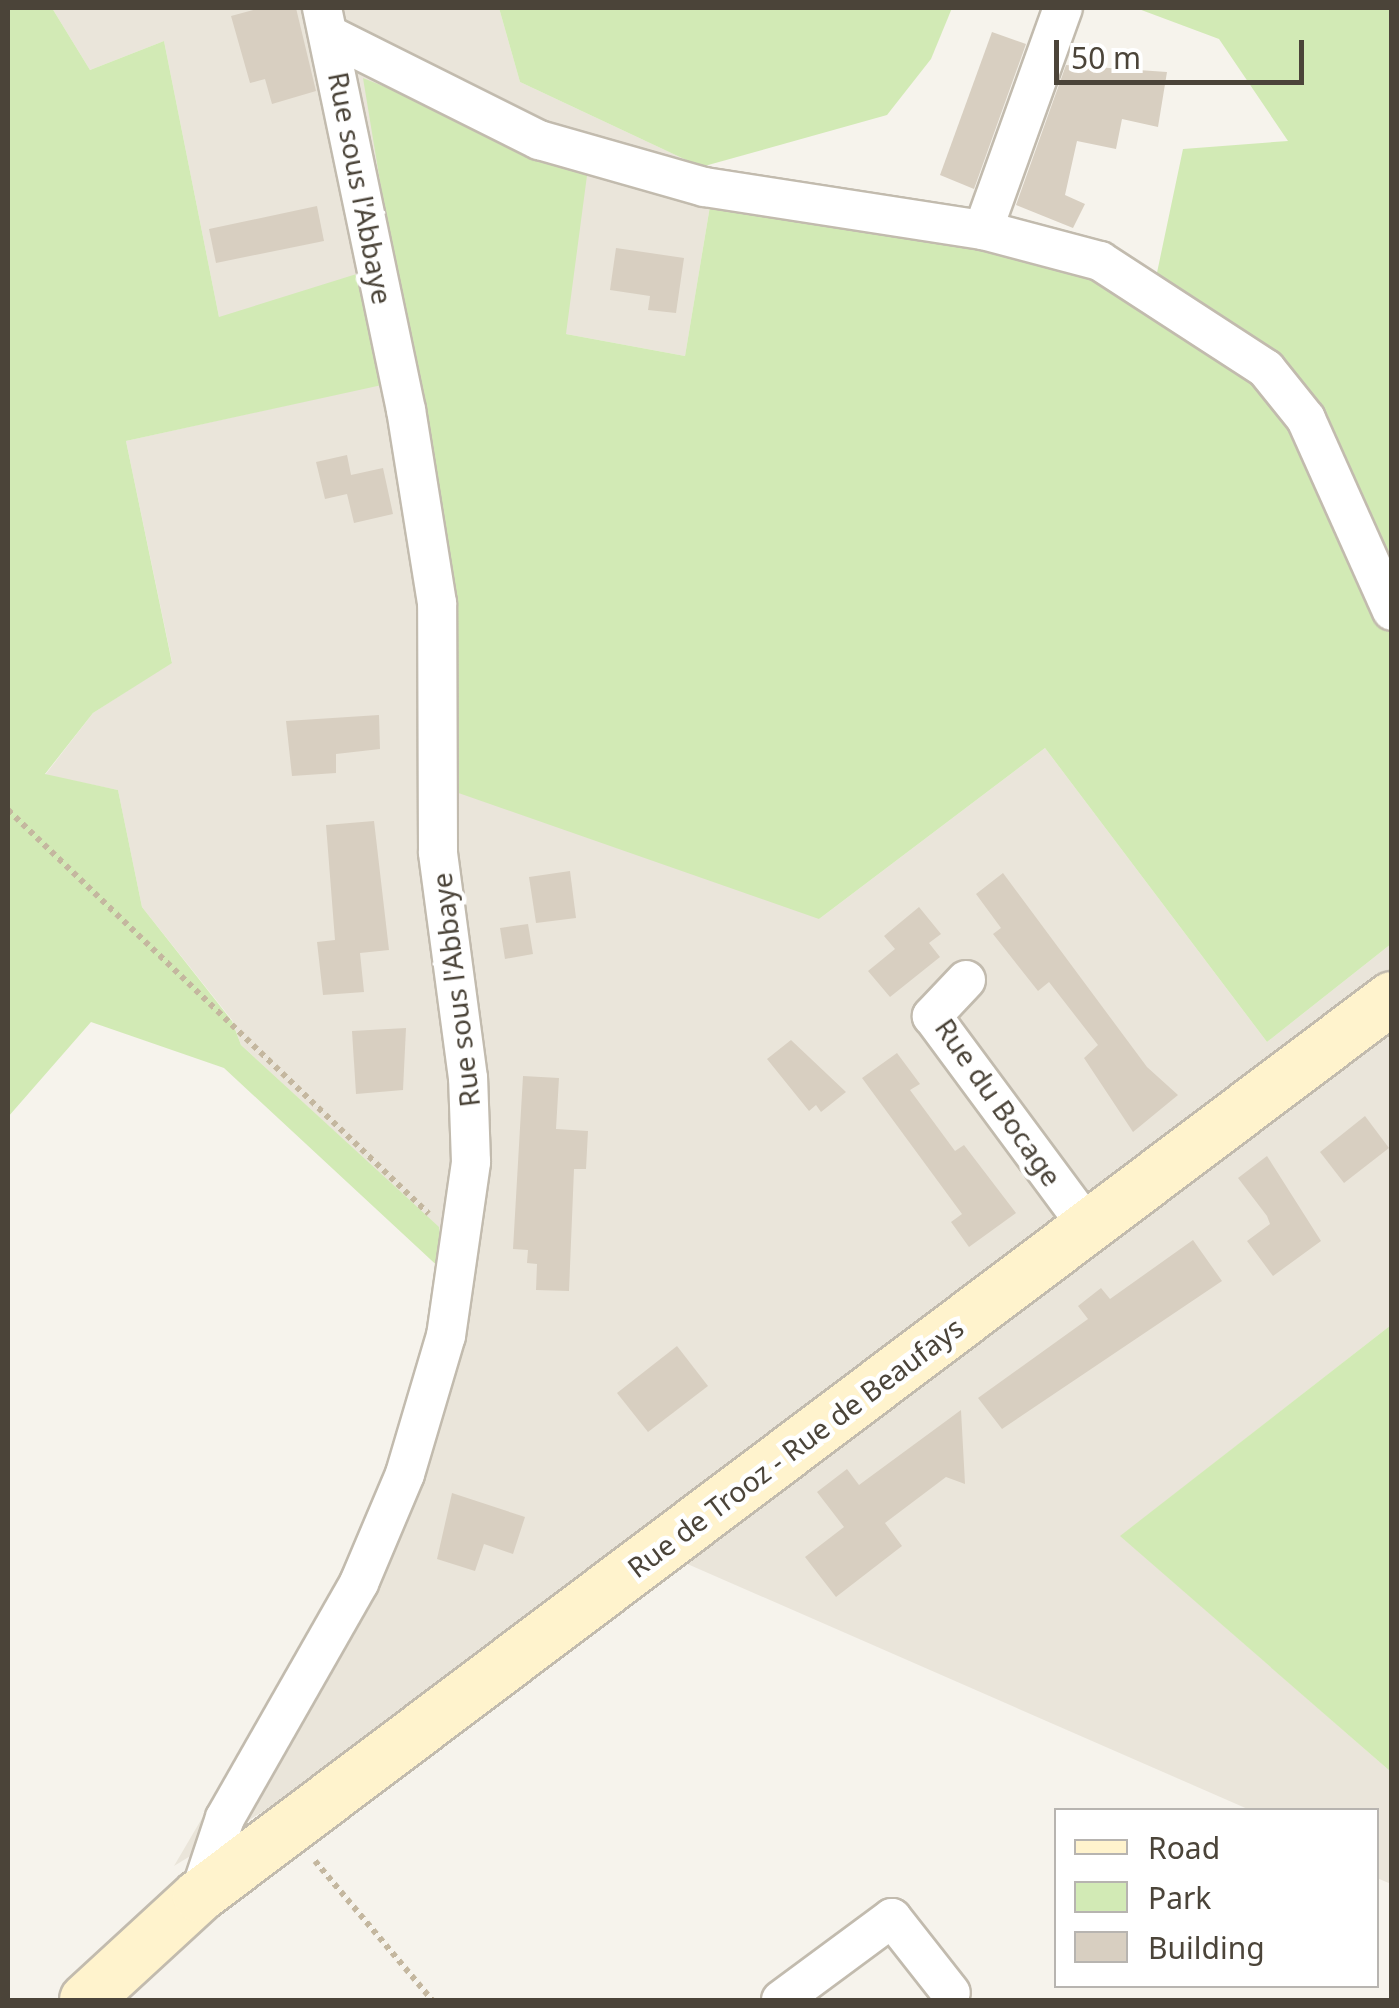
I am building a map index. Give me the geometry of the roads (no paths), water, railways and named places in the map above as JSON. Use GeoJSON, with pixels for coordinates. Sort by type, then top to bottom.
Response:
{"type":"FeatureCollection","features":[{"type":"Feature","properties":{"kind":"street"},"geometry":{"type":"LineString","coordinates":[[983,230],[1063,8]]}},
{"type":"Feature","properties":{"kind":"street","name":"Rue sous l'Abbaye"},"geometry":{"type":"LineString","coordinates":[[326,22],[539,140],[704,187],[983,230],[1100,262],[1266,369],[1306,420],[1392,611]]}},
{"type":"Feature","properties":{"kind":"street","name":"Rue sous l'Abbaye"},"geometry":{"type":"LineString","coordinates":[[199,1896],[225,1818],[359,1583],[405,1474],[464,1248],[468,1078],[438,852],[437,603],[326,22]]}},
{"type":"Feature","properties":{"kind":"street","name":"Rue du Bocage"},"geometry":{"type":"LineString","coordinates":[[966,980],[932,1016],[1088,1227]]}},
{"type":"Feature","properties":{"kind":"street","name":"Rue de Trooz - Rue de Beaufays"},"geometry":{"type":"LineString","coordinates":[[86,2000],[199,1896],[1392,998]]}},
{"type":"Feature","properties":{"kind":"street"},"geometry":{"type":"LineString","coordinates":[[781,2000],[892,1918],[951,1993]]}}]}
